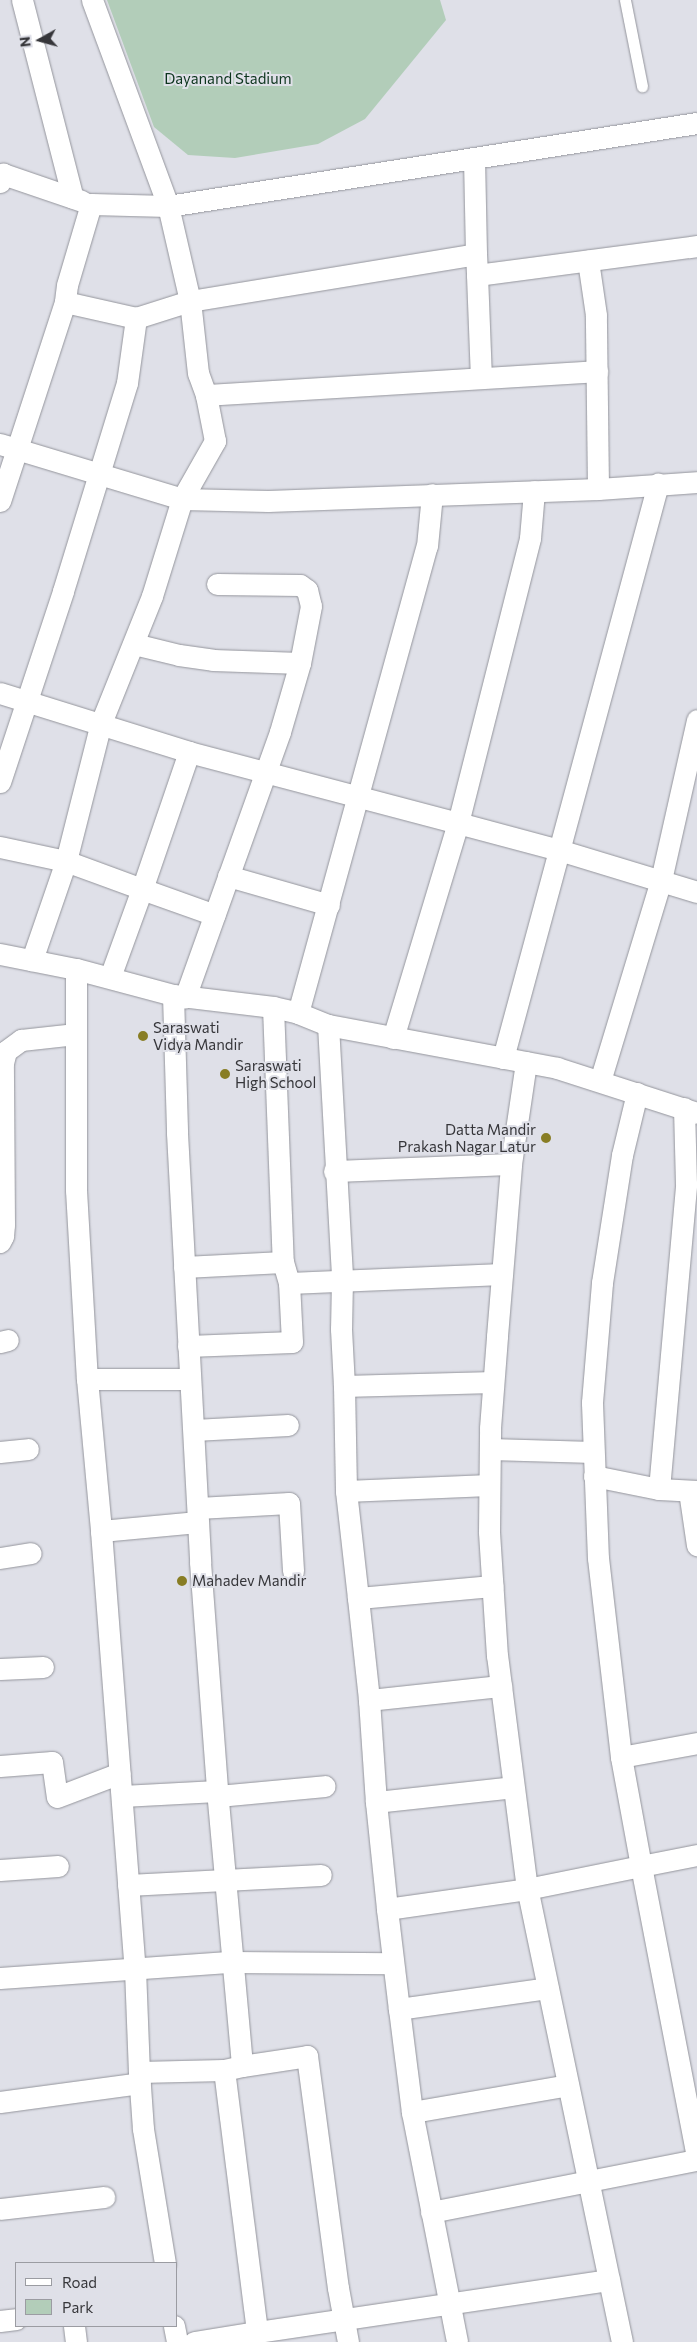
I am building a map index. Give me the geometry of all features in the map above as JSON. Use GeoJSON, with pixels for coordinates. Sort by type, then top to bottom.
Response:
{"type":"FeatureCollection","features":[{"type":"Feature","properties":{"kind":"street"},"geometry":{"type":"LineString","coordinates":[[0,501],[8,447],[65,302],[82,201],[22,0]]}},
{"type":"Feature","properties":{"kind":"street"},"geometry":{"type":"LineString","coordinates":[[32,960],[66,861],[100,723],[134,644],[152,596],[182,499],[215,442],[206,395],[198,373],[190,301],[168,206],[92,0]]}},
{"type":"Feature","properties":{"kind":"street"},"geometry":{"type":"LineString","coordinates":[[1,177],[82,201],[168,206],[697,123]]}},
{"type":"Feature","properties":{"kind":"street"},"geometry":{"type":"LineString","coordinates":[[474,158],[481,378]]}},
{"type":"Feature","properties":{"kind":"street"},"geometry":{"type":"LineString","coordinates":[[65,302],[136,318],[190,301],[476,264],[588,261],[697,246]]}},
{"type":"Feature","properties":{"kind":"street"},"geometry":{"type":"LineString","coordinates":[[588,261],[596,315],[598,489]]}},
{"type":"Feature","properties":{"kind":"street"},"geometry":{"type":"LineString","coordinates":[[0,782],[127,383],[136,318]]}},
{"type":"Feature","properties":{"kind":"street"},"geometry":{"type":"LineString","coordinates":[[206,395],[597,371]]}},
{"type":"Feature","properties":{"kind":"street"},"geometry":{"type":"LineString","coordinates":[[8,447],[182,499],[268,501],[598,489],[697,482]]}},
{"type":"Feature","properties":{"kind":"street"},"geometry":{"type":"LineString","coordinates":[[503,1058],[658,484]]}},
{"type":"Feature","properties":{"kind":"street"},"geometry":{"type":"LineString","coordinates":[[393,1038],[458,823],[526,555],[534,491]]}},
{"type":"Feature","properties":{"kind":"street"},"geometry":{"type":"LineString","coordinates":[[298,1013],[427,546],[432,494]]}},
{"type":"Feature","properties":{"kind":"street"},"geometry":{"type":"LineString","coordinates":[[217,584],[300,585],[307,590],[310,606],[300,663],[265,772],[215,915],[179,996],[177,1133],[188,1346],[198,1515],[231,1962],[233,2068],[257,2332]]}},
{"type":"Feature","properties":{"kind":"street"},"geometry":{"type":"LineString","coordinates":[[134,644],[179,655],[213,660],[300,663]]}},
{"type":"Feature","properties":{"kind":"street"},"geometry":{"type":"LineString","coordinates":[[0,693],[189,752],[559,850],[697,892]]}},
{"type":"Feature","properties":{"kind":"street"},"geometry":{"type":"LineString","coordinates":[[600,1081],[661,880],[697,720]]}},
{"type":"Feature","properties":{"kind":"street"},"geometry":{"type":"LineString","coordinates":[[110,977],[189,752]]}},
{"type":"Feature","properties":{"kind":"street"},"geometry":{"type":"LineString","coordinates":[[0,847],[66,861],[215,915]]}},
{"type":"Feature","properties":{"kind":"street"},"geometry":{"type":"LineString","coordinates":[[228,876],[329,905]]}},
{"type":"Feature","properties":{"kind":"street"},"geometry":{"type":"LineString","coordinates":[[0,954],[76,969],[179,996],[272,1007],[298,1013],[328,1025],[557,1068],[690,1110],[686,1184],[659,1489]]}},
{"type":"Feature","properties":{"kind":"street"},"geometry":{"type":"LineString","coordinates":[[76,969],[76,1190],[87,1379],[101,1531],[135,1969],[143,2129],[165,2262]]}},
{"type":"Feature","properties":{"kind":"street"},"geometry":{"type":"LineString","coordinates":[[188,1346],[292,1342],[288,1283],[283,1262],[272,1007]]}},
{"type":"Feature","properties":{"kind":"street"},"geometry":{"type":"LineString","coordinates":[[328,1025],[334,1171],[342,1280],[341,1329],[346,1491],[369,1700],[376,1802],[393,1963],[412,2112],[457,2342]]}},
{"type":"Feature","properties":{"kind":"street"},"geometry":{"type":"LineString","coordinates":[[0,1242],[4,1236],[3,1063],[6,1051],[21,1040],[76,1034]]}},
{"type":"Feature","properties":{"kind":"street"},"geometry":{"type":"LineString","coordinates":[[526,1062],[512,1164],[494,1382],[490,1448],[489,1531],[492,1586],[501,1686],[527,1889],[621,2342]]}},
{"type":"Feature","properties":{"kind":"street"},"geometry":{"type":"LineString","coordinates":[[431,2212],[697,2158],[621,1757],[598,1558],[592,1403],[602,1283],[622,1155],[637,1093]]}},
{"type":"Feature","properties":{"kind":"street"},"geometry":{"type":"LineString","coordinates":[[334,1171],[512,1164]]}},
{"type":"Feature","properties":{"kind":"street"},"geometry":{"type":"LineString","coordinates":[[184,1267],[283,1262]]}},
{"type":"Feature","properties":{"kind":"street"},"geometry":{"type":"LineString","coordinates":[[288,1283],[502,1274]]}},
{"type":"Feature","properties":{"kind":"street"},"geometry":{"type":"LineString","coordinates":[[87,1379],[190,1379]]}},
{"type":"Feature","properties":{"kind":"street"},"geometry":{"type":"LineString","coordinates":[[344,1386],[494,1382]]}},
{"type":"Feature","properties":{"kind":"street"},"geometry":{"type":"LineString","coordinates":[[194,1430],[288,1425]]}},
{"type":"Feature","properties":{"kind":"street"},"geometry":{"type":"LineString","coordinates":[[490,1448],[593,1452]]}},
{"type":"Feature","properties":{"kind":"street"},"geometry":{"type":"LineString","coordinates":[[0,1452],[28,1449]]}},
{"type":"Feature","properties":{"kind":"street"},"geometry":{"type":"LineString","coordinates":[[594,1476],[659,1489],[693,1491],[697,1545]]}},
{"type":"Feature","properties":{"kind":"street"},"geometry":{"type":"LineString","coordinates":[[346,1491],[490,1485]]}},
{"type":"Feature","properties":{"kind":"street"},"geometry":{"type":"LineString","coordinates":[[101,1531],[198,1515],[289,1503],[294,1571]]}},
{"type":"Feature","properties":{"kind":"street"},"geometry":{"type":"LineString","coordinates":[[0,1558],[31,1553]]}},
{"type":"Feature","properties":{"kind":"street"},"geometry":{"type":"LineString","coordinates":[[358,1598],[492,1586]]}},
{"type":"Feature","properties":{"kind":"street"},"geometry":{"type":"LineString","coordinates":[[0,1669],[43,1667]]}},
{"type":"Feature","properties":{"kind":"street"},"geometry":{"type":"LineString","coordinates":[[369,1700],[501,1686]]}},
{"type":"Feature","properties":{"kind":"street"},"geometry":{"type":"LineString","coordinates":[[621,1757],[697,1742]]}},
{"type":"Feature","properties":{"kind":"street"},"geometry":{"type":"LineString","coordinates":[[0,1766],[52,1762],[57,1797],[120,1772]]}},
{"type":"Feature","properties":{"kind":"street"},"geometry":{"type":"LineString","coordinates":[[122,1796],[218,1794],[324,1786]]}},
{"type":"Feature","properties":{"kind":"street"},"geometry":{"type":"LineString","coordinates":[[376,1802],[513,1787]]}},
{"type":"Feature","properties":{"kind":"street"},"geometry":{"type":"LineString","coordinates":[[387,1909],[527,1889],[697,1855]]}},
{"type":"Feature","properties":{"kind":"street"},"geometry":{"type":"LineString","coordinates":[[0,1870],[58,1866]]}},
{"type":"Feature","properties":{"kind":"street"},"geometry":{"type":"LineString","coordinates":[[128,1885],[321,1875]]}},
{"type":"Feature","properties":{"kind":"street"},"geometry":{"type":"LineString","coordinates":[[0,1978],[231,1962],[393,1963]]}},
{"type":"Feature","properties":{"kind":"street"},"geometry":{"type":"LineString","coordinates":[[399,2009],[548,1988]]}},
{"type":"Feature","properties":{"kind":"street"},"geometry":{"type":"LineString","coordinates":[[0,2102],[140,2078],[233,2068],[307,2056],[348,2342]]}},
{"type":"Feature","properties":{"kind":"street"},"geometry":{"type":"LineString","coordinates":[[412,2112],[568,2085]]}},
{"type":"Feature","properties":{"kind":"street"},"geometry":{"type":"LineString","coordinates":[[0,2209],[104,2197]]}},
{"type":"Feature","properties":{"kind":"street"},"geometry":{"type":"LineString","coordinates":[[194,2342],[609,2280]]}},
{"type":"Feature","properties":{"kind":"street"},"geometry":{"type":"LineString","coordinates":[[0,2321],[15,2319]]}},
{"type":"Feature","properties":{"kind":"street"},"geometry":{"type":"LineString","coordinates":[[74,2327],[76,2342]]}},
{"type":"Feature","properties":{"kind":"street"},"geometry":{"type":"LineString","coordinates":[[174,2327],[177,2342]]}},
{"type":"Feature","properties":{"kind":"lane"},"geometry":{"type":"LineString","coordinates":[[625,0],[642,86]]}},
{"type":"Feature","properties":{"kind":"green space","name":"Dayanand Stadium"},"geometry":{"type":"Polygon","coordinates":[[[107,0],[440,0],[446,20],[365,119],[318,144],[235,158],[188,155],[154,127],[107,0]]]}},
{"type":"Feature","properties":{"kind":"place","name":"Saraswati Vidya Mandir"},"geometry":{"type":"Point","coordinates":[143,1036]}},
{"type":"Feature","properties":{"kind":"place","name":"Saraswati High School"},"geometry":{"type":"Point","coordinates":[225,1074]}},
{"type":"Feature","properties":{"kind":"place","name":"Datta Mandir Prakash Nagar Latur"},"geometry":{"type":"Point","coordinates":[546,1138]}},
{"type":"Feature","properties":{"kind":"place","name":"Mahadev Mandir"},"geometry":{"type":"Point","coordinates":[182,1581]}}]}
